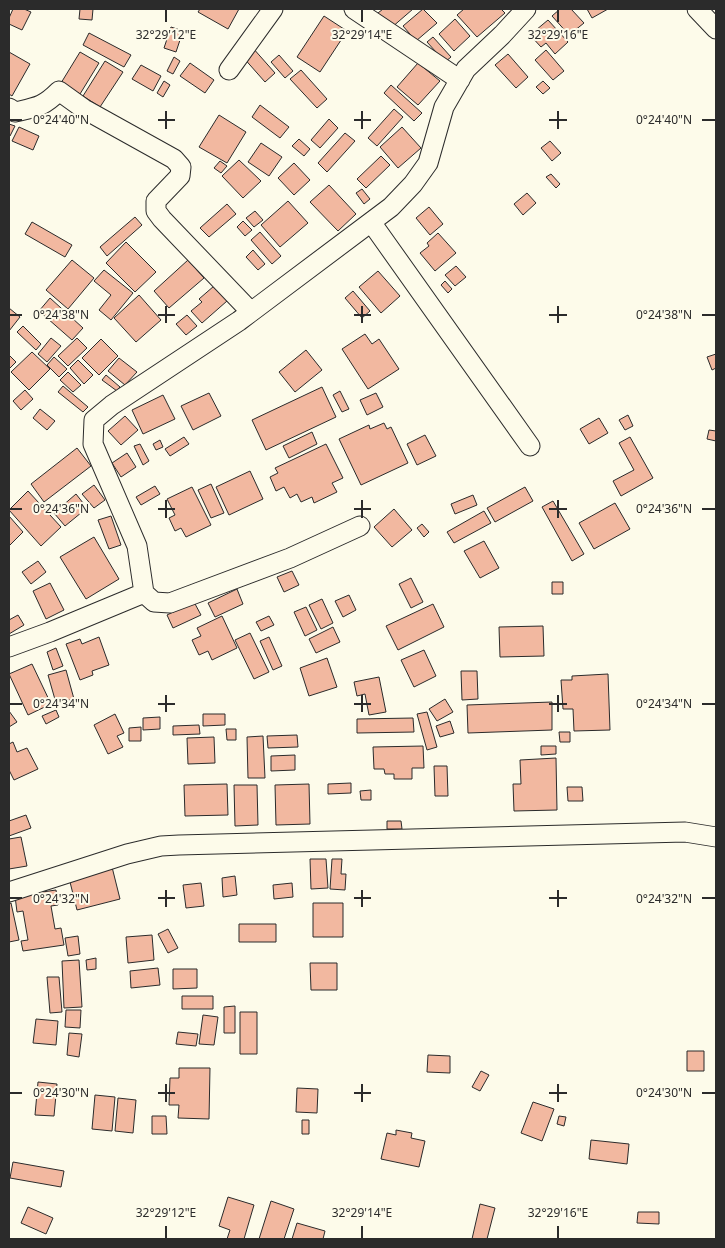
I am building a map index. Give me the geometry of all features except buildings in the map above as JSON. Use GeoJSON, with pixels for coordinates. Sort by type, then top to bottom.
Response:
{"type":"FeatureCollection","features":[{"type":"Feature","properties":{"kind":"street"},"geometry":{"type":"LineString","coordinates":[[229,70],[273,9]]}},
{"type":"Feature","properties":{"kind":"street"},"geometry":{"type":"LineString","coordinates":[[354,9],[460,80]]}},
{"type":"Feature","properties":{"kind":"street"},"geometry":{"type":"LineString","coordinates":[[360,526],[290,558],[170,603],[154,602],[144,593],[137,546],[93,444],[94,420],[112,405],[251,312],[391,207],[413,184],[428,163],[444,107],[466,68],[502,35],[526,9]]}},
{"type":"Feature","properties":{"kind":"street"},"geometry":{"type":"LineString","coordinates":[[698,9],[716,29]]}},
{"type":"Feature","properties":{"kind":"street"},"geometry":{"type":"LineString","coordinates":[[9,108],[15,112],[40,106],[49,101],[59,91],[84,109],[174,159],[181,167],[180,176],[156,201],[156,211],[251,312]]}},
{"type":"Feature","properties":{"kind":"street"},"geometry":{"type":"LineString","coordinates":[[371,222],[530,446]]}},
{"type":"Feature","properties":{"kind":"street"},"geometry":{"type":"LineString","coordinates":[[9,646],[50,632],[144,593]]}},
{"type":"Feature","properties":{"kind":"street"},"geometry":{"type":"LineString","coordinates":[[9,892],[127,854],[170,846],[685,832],[716,837]]}}]}
